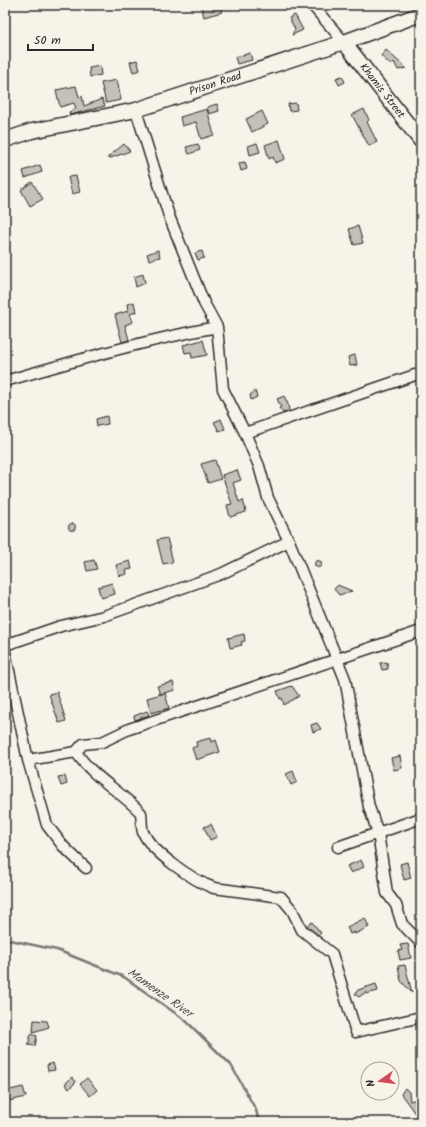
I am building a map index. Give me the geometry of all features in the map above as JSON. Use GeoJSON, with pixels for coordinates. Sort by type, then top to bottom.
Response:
{"type":"FeatureCollection","features":[{"type":"Feature","properties":{"kind":"street"},"geometry":{"type":"LineString","coordinates":[[312,5],[344,42]]}},
{"type":"Feature","properties":{"kind":"street","name":"Prison Road"},"geometry":{"type":"LineString","coordinates":[[5,140],[32,131],[136,110],[344,42],[421,14]]}},
{"type":"Feature","properties":{"kind":"street","name":"Khamis Street"},"geometry":{"type":"LineString","coordinates":[[344,42],[421,141]]}},
{"type":"Feature","properties":{"kind":"street"},"geometry":{"type":"LineString","coordinates":[[136,110],[169,216],[204,303],[217,327],[223,390],[245,433],[259,466],[268,498],[289,541],[345,679],[369,807],[378,833],[387,892],[396,906],[402,924],[421,944]]}},
{"type":"Feature","properties":{"kind":"street"},"geometry":{"type":"LineString","coordinates":[[5,381],[116,349],[176,334],[217,327]]}},
{"type":"Feature","properties":{"kind":"street"},"geometry":{"type":"LineString","coordinates":[[245,433],[421,373]]}},
{"type":"Feature","properties":{"kind":"street"},"geometry":{"type":"LineString","coordinates":[[5,644],[61,626],[104,616],[222,574],[289,541]]}},
{"type":"Feature","properties":{"kind":"street"},"geometry":{"type":"LineString","coordinates":[[76,752],[83,744],[102,742],[129,729],[421,631]]}},
{"type":"Feature","properties":{"kind":"street"},"geometry":{"type":"LineString","coordinates":[[5,652],[28,760],[47,825],[62,846],[86,868]]}},
{"type":"Feature","properties":{"kind":"street"},"geometry":{"type":"LineString","coordinates":[[28,760],[72,751],[76,752]]}},
{"type":"Feature","properties":{"kind":"street"},"geometry":{"type":"LineString","coordinates":[[76,752],[82,763],[141,813],[143,831],[163,857],[203,884],[214,888],[281,897],[292,910],[302,930],[332,954],[356,1032],[421,1017]]}},
{"type":"Feature","properties":{"kind":"street"},"geometry":{"type":"LineString","coordinates":[[338,847],[421,818]]}},
{"type":"Feature","properties":{"kind":"building"},"geometry":{"type":"Polygon","coordinates":[[[201,5],[220,5],[222,12],[204,17],[201,5]]]}},
{"type":"Feature","properties":{"kind":"building"},"geometry":{"type":"Polygon","coordinates":[[[295,15],[303,30],[292,35],[295,29],[289,18],[295,15]]]}},
{"type":"Feature","properties":{"kind":"building"},"geometry":{"type":"Polygon","coordinates":[[[386,50],[406,68],[398,70],[394,62],[391,65],[381,56],[386,50]]]}},
{"type":"Feature","properties":{"kind":"building"},"geometry":{"type":"Polygon","coordinates":[[[250,53],[252,60],[237,64],[235,57],[250,53]]]}},
{"type":"Feature","properties":{"kind":"building"},"geometry":{"type":"Polygon","coordinates":[[[137,60],[140,70],[133,72],[130,62],[137,60]]]}},
{"type":"Feature","properties":{"kind":"building"},"geometry":{"type":"Polygon","coordinates":[[[100,66],[101,75],[90,77],[89,68],[100,66]]]}},
{"type":"Feature","properties":{"kind":"building"},"geometry":{"type":"Polygon","coordinates":[[[342,76],[345,82],[339,85],[336,78],[342,76]]]}},
{"type":"Feature","properties":{"kind":"building"},"geometry":{"type":"Polygon","coordinates":[[[117,80],[121,100],[106,103],[101,83],[117,80]]]}},
{"type":"Feature","properties":{"kind":"building"},"geometry":{"type":"Polygon","coordinates":[[[76,86],[79,97],[82,96],[84,106],[102,99],[105,106],[70,115],[69,112],[76,109],[74,103],[60,107],[56,90],[76,86]]]}},
{"type":"Feature","properties":{"kind":"building"},"geometry":{"type":"Polygon","coordinates":[[[296,103],[297,110],[289,111],[288,104],[296,103]]]}},
{"type":"Feature","properties":{"kind":"building"},"geometry":{"type":"Polygon","coordinates":[[[217,104],[219,111],[209,114],[207,107],[217,104]]]}},
{"type":"Feature","properties":{"kind":"building"},"geometry":{"type":"Polygon","coordinates":[[[207,109],[214,135],[201,139],[196,122],[182,126],[180,117],[207,109]]]}},
{"type":"Feature","properties":{"kind":"building"},"geometry":{"type":"Polygon","coordinates":[[[364,109],[369,120],[367,122],[377,142],[369,146],[352,115],[364,109]]]}},
{"type":"Feature","properties":{"kind":"building"},"geometry":{"type":"Polygon","coordinates":[[[262,111],[268,124],[252,132],[246,119],[262,111]]]}},
{"type":"Feature","properties":{"kind":"building"},"geometry":{"type":"Polygon","coordinates":[[[279,140],[285,159],[275,163],[273,157],[269,159],[265,145],[279,140]]]}},
{"type":"Feature","properties":{"kind":"building"},"geometry":{"type":"Polygon","coordinates":[[[257,143],[260,152],[250,155],[248,146],[257,143]]]}},
{"type":"Feature","properties":{"kind":"building"},"geometry":{"type":"Polygon","coordinates":[[[124,144],[130,151],[108,159],[108,157],[124,144]]]}},
{"type":"Feature","properties":{"kind":"building"},"geometry":{"type":"Polygon","coordinates":[[[198,144],[200,150],[189,154],[186,147],[198,144]]]}},
{"type":"Feature","properties":{"kind":"building"},"geometry":{"type":"Polygon","coordinates":[[[245,162],[247,169],[241,171],[239,163],[245,162]]]}},
{"type":"Feature","properties":{"kind":"building"},"geometry":{"type":"Polygon","coordinates":[[[40,165],[42,172],[25,178],[23,171],[40,165]]]}},
{"type":"Feature","properties":{"kind":"building"},"geometry":{"type":"Polygon","coordinates":[[[76,176],[80,192],[72,194],[68,177],[76,176]]]}},
{"type":"Feature","properties":{"kind":"building"},"geometry":{"type":"Polygon","coordinates":[[[32,182],[43,199],[30,206],[21,190],[32,182]]]}},
{"type":"Feature","properties":{"kind":"building"},"geometry":{"type":"Polygon","coordinates":[[[358,226],[363,243],[354,245],[349,229],[358,226]]]}},
{"type":"Feature","properties":{"kind":"building"},"geometry":{"type":"Polygon","coordinates":[[[158,250],[160,257],[149,260],[147,254],[158,250]]]}},
{"type":"Feature","properties":{"kind":"building"},"geometry":{"type":"Polygon","coordinates":[[[202,251],[204,258],[198,260],[195,253],[202,251]]]}},
{"type":"Feature","properties":{"kind":"building"},"geometry":{"type":"Polygon","coordinates":[[[143,274],[145,283],[136,287],[134,277],[143,274]]]}},
{"type":"Feature","properties":{"kind":"building"},"geometry":{"type":"Polygon","coordinates":[[[134,302],[136,312],[130,314],[133,322],[125,325],[129,340],[122,342],[115,315],[128,311],[127,304],[134,302]]]}},
{"type":"Feature","properties":{"kind":"building"},"geometry":{"type":"Polygon","coordinates":[[[203,340],[207,355],[192,358],[191,352],[185,353],[183,345],[203,340]]]}},
{"type":"Feature","properties":{"kind":"building"},"geometry":{"type":"Polygon","coordinates":[[[355,355],[357,365],[350,366],[348,357],[355,355]]]}},
{"type":"Feature","properties":{"kind":"building"},"geometry":{"type":"Polygon","coordinates":[[[255,391],[257,397],[251,400],[250,395],[255,391]]]}},
{"type":"Feature","properties":{"kind":"building"},"geometry":{"type":"Polygon","coordinates":[[[284,396],[288,404],[289,411],[283,413],[279,408],[281,407],[277,399],[284,396]]]}},
{"type":"Feature","properties":{"kind":"building"},"geometry":{"type":"Polygon","coordinates":[[[107,416],[108,424],[97,426],[96,419],[107,416]]]}},
{"type":"Feature","properties":{"kind":"building"},"geometry":{"type":"Polygon","coordinates":[[[221,419],[225,429],[219,431],[214,422],[221,419]]]}},
{"type":"Feature","properties":{"kind":"building"},"geometry":{"type":"Polygon","coordinates":[[[215,460],[221,479],[208,483],[201,464],[215,460]]]}},
{"type":"Feature","properties":{"kind":"building"},"geometry":{"type":"Polygon","coordinates":[[[237,470],[241,480],[233,483],[239,502],[243,500],[246,512],[230,517],[227,505],[232,504],[222,475],[237,470]]]}},
{"type":"Feature","properties":{"kind":"building"},"geometry":{"type":"Polygon","coordinates":[[[72,523],[75,524],[75,530],[72,531],[69,530],[68,527],[69,524],[72,523]]]}},
{"type":"Feature","properties":{"kind":"building"},"geometry":{"type":"Polygon","coordinates":[[[167,538],[173,562],[163,564],[157,540],[167,538]]]}},
{"type":"Feature","properties":{"kind":"building"},"geometry":{"type":"Polygon","coordinates":[[[94,560],[97,569],[87,571],[85,562],[94,560]]]}},
{"type":"Feature","properties":{"kind":"building"},"geometry":{"type":"Polygon","coordinates":[[[318,560],[321,561],[321,567],[318,568],[315,567],[314,564],[315,561],[318,560]]]}},
{"type":"Feature","properties":{"kind":"building"},"geometry":{"type":"Polygon","coordinates":[[[130,561],[132,569],[126,570],[127,574],[119,576],[116,565],[130,561]]]}},
{"type":"Feature","properties":{"kind":"building"},"geometry":{"type":"Polygon","coordinates":[[[112,583],[115,594],[101,598],[98,587],[112,583]]]}},
{"type":"Feature","properties":{"kind":"building"},"geometry":{"type":"Polygon","coordinates":[[[338,585],[352,591],[339,595],[334,589],[338,585]]]}},
{"type":"Feature","properties":{"kind":"building"},"geometry":{"type":"Polygon","coordinates":[[[244,634],[245,641],[241,642],[242,645],[230,648],[228,638],[244,634]]]}},
{"type":"Feature","properties":{"kind":"building"},"geometry":{"type":"Polygon","coordinates":[[[387,662],[388,669],[382,670],[380,663],[387,662]]]}},
{"type":"Feature","properties":{"kind":"building"},"geometry":{"type":"Polygon","coordinates":[[[173,682],[175,690],[160,694],[157,686],[173,682]]]}},
{"type":"Feature","properties":{"kind":"building"},"geometry":{"type":"Polygon","coordinates":[[[292,686],[299,696],[284,705],[282,698],[280,699],[277,691],[292,686]]]}},
{"type":"Feature","properties":{"kind":"building"},"geometry":{"type":"Polygon","coordinates":[[[57,692],[66,721],[59,723],[49,694],[57,692]]]}},
{"type":"Feature","properties":{"kind":"building"},"geometry":{"type":"Polygon","coordinates":[[[165,693],[169,708],[151,713],[147,698],[165,693]]]}},
{"type":"Feature","properties":{"kind":"building"},"geometry":{"type":"Polygon","coordinates":[[[147,711],[149,715],[135,720],[134,716],[147,711]]]}},
{"type":"Feature","properties":{"kind":"building"},"geometry":{"type":"Polygon","coordinates":[[[317,723],[321,729],[313,732],[311,725],[317,723]]]}},
{"type":"Feature","properties":{"kind":"building"},"geometry":{"type":"Polygon","coordinates":[[[210,738],[211,742],[216,740],[220,752],[196,760],[192,748],[197,746],[196,742],[210,738]]]}},
{"type":"Feature","properties":{"kind":"building"},"geometry":{"type":"Polygon","coordinates":[[[400,756],[402,768],[394,770],[391,758],[400,756]]]}},
{"type":"Feature","properties":{"kind":"building"},"geometry":{"type":"Polygon","coordinates":[[[293,771],[297,782],[291,785],[286,774],[293,771]]]}},
{"type":"Feature","properties":{"kind":"building"},"geometry":{"type":"Polygon","coordinates":[[[65,776],[67,784],[61,786],[58,777],[65,776]]]}},
{"type":"Feature","properties":{"kind":"building"},"geometry":{"type":"Polygon","coordinates":[[[211,824],[217,837],[210,840],[204,827],[211,824]]]}},
{"type":"Feature","properties":{"kind":"building"},"geometry":{"type":"Polygon","coordinates":[[[361,860],[364,867],[351,873],[347,866],[361,860]]]}},
{"type":"Feature","properties":{"kind":"building"},"geometry":{"type":"Polygon","coordinates":[[[407,862],[411,878],[404,880],[400,864],[407,862]]]}},
{"type":"Feature","properties":{"kind":"building"},"geometry":{"type":"Polygon","coordinates":[[[365,918],[369,927],[355,934],[355,932],[350,934],[347,927],[365,918]]]}},
{"type":"Feature","properties":{"kind":"building"},"geometry":{"type":"Polygon","coordinates":[[[312,922],[321,933],[318,935],[307,926],[312,922]]]}},
{"type":"Feature","properties":{"kind":"building"},"geometry":{"type":"Polygon","coordinates":[[[408,944],[411,958],[400,960],[398,951],[402,950],[400,945],[408,944]]]}},
{"type":"Feature","properties":{"kind":"building"},"geometry":{"type":"Polygon","coordinates":[[[405,965],[412,993],[401,981],[398,966],[405,965]]]}},
{"type":"Feature","properties":{"kind":"building"},"geometry":{"type":"Polygon","coordinates":[[[376,984],[378,991],[366,994],[366,992],[359,997],[355,994],[358,990],[376,984]]]}},
{"type":"Feature","properties":{"kind":"building"},"geometry":{"type":"Polygon","coordinates":[[[34,1020],[47,1021],[49,1027],[33,1032],[34,1020]]]}},
{"type":"Feature","properties":{"kind":"building"},"geometry":{"type":"Polygon","coordinates":[[[31,1034],[37,1036],[35,1046],[28,1045],[31,1034]]]}},
{"type":"Feature","properties":{"kind":"building"},"geometry":{"type":"Polygon","coordinates":[[[53,1063],[55,1070],[48,1071],[47,1065],[53,1063]]]}},
{"type":"Feature","properties":{"kind":"building"},"geometry":{"type":"Polygon","coordinates":[[[72,1077],[76,1082],[69,1089],[65,1084],[72,1077]]]}},
{"type":"Feature","properties":{"kind":"building"},"geometry":{"type":"Polygon","coordinates":[[[87,1078],[97,1090],[90,1096],[80,1084],[87,1078]]]}},
{"type":"Feature","properties":{"kind":"building"},"geometry":{"type":"Polygon","coordinates":[[[23,1087],[26,1097],[9,1101],[6,1091],[23,1087]]]}},
{"type":"Feature","properties":{"kind":"building"},"geometry":{"type":"Polygon","coordinates":[[[405,1088],[409,1092],[410,1101],[421,1098],[421,1122],[401,1094],[405,1088]]]}},
{"type":"Feature","properties":{"kind":"waterway","name":"Mamenze River"},"geometry":{"type":"LineString","coordinates":[[5,939],[57,950],[124,977],[185,1020],[231,1065],[256,1110],[259,1122]]}}]}
